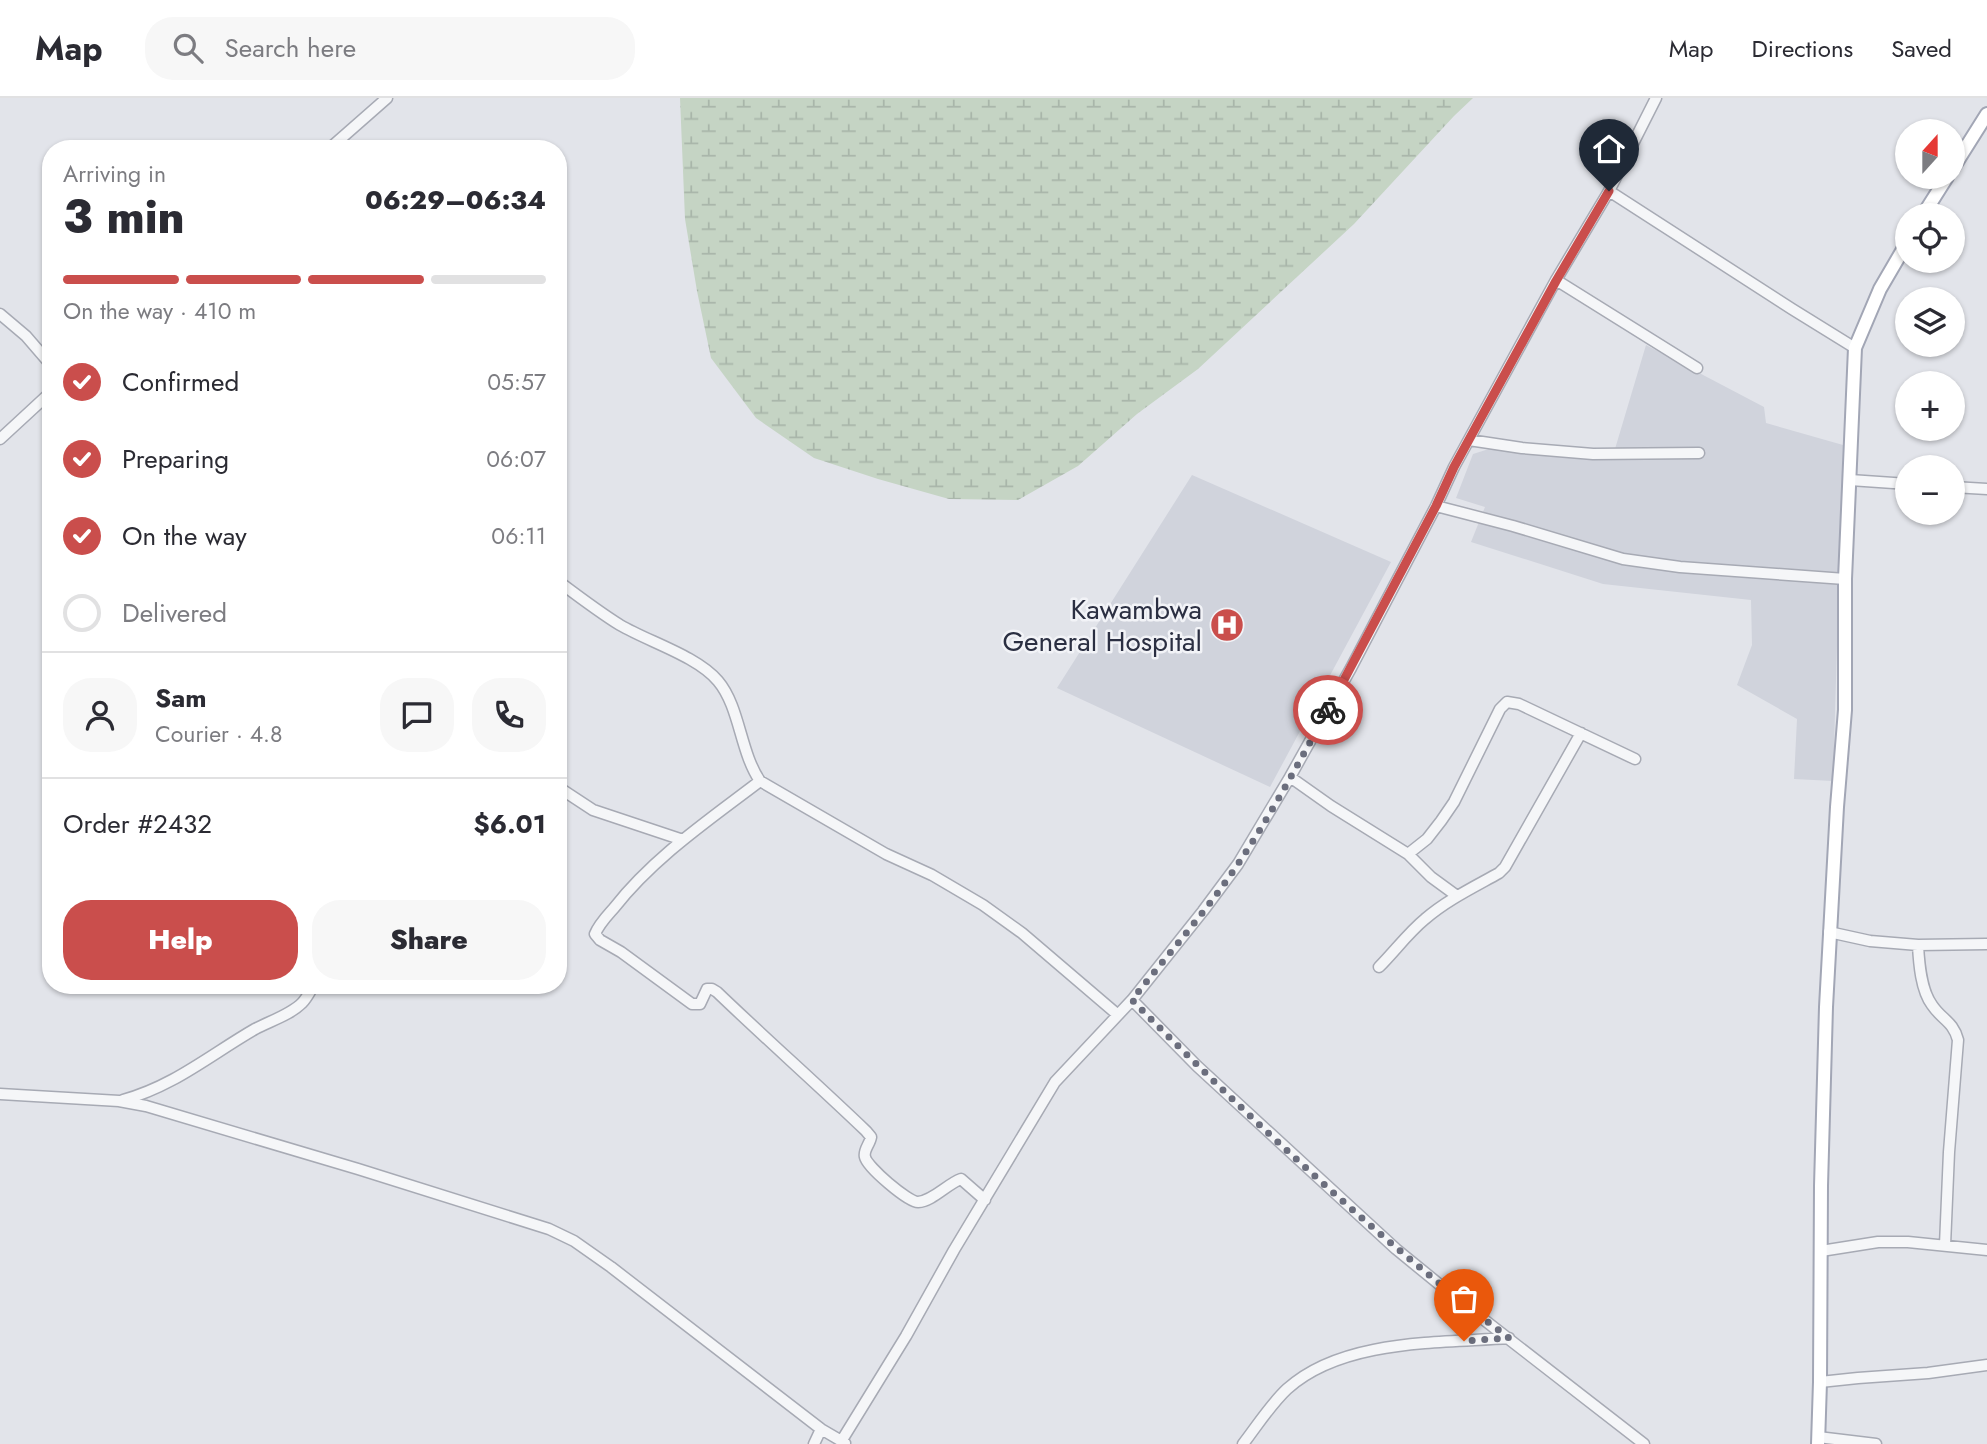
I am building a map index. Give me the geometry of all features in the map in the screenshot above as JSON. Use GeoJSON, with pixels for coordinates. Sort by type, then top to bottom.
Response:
{"type":"FeatureCollection","features":[{"type":"Feature","properties":{"kind":"main road"},"geometry":{"type":"LineString","coordinates":[[1965,149],[1987,114]]}},
{"type":"Feature","properties":{"kind":"main road"},"geometry":{"type":"LineString","coordinates":[[1818,1441],[1826,1007],[1845,710],[1845,579],[1855,348],[1880,289],[1895,263]]}},
{"type":"Feature","properties":{"kind":"street"},"geometry":{"type":"LineString","coordinates":[[338,140],[387,98]]}},
{"type":"Feature","properties":{"kind":"street"},"geometry":{"type":"LineString","coordinates":[[0,1094],[119,1101],[146,1106],[549,1229],[574,1241],[603,1261],[821,1429],[844,1442],[954,1250],[1055,1082],[1132,1000],[1203,911],[1238,864],[1290,778],[1351,668],[1454,467],[1556,281],[1609,191],[1656,98]]}},
{"type":"Feature","properties":{"kind":"street"},"geometry":{"type":"LineString","coordinates":[[1609,191],[1855,348]]}},
{"type":"Feature","properties":{"kind":"street"},"geometry":{"type":"LineString","coordinates":[[1556,281],[1697,368]]}},
{"type":"Feature","properties":{"kind":"street"},"geometry":{"type":"LineString","coordinates":[[0,314],[26,336],[42,355]]}},
{"type":"Feature","properties":{"kind":"street"},"geometry":{"type":"LineString","coordinates":[[0,439],[42,400]]}},
{"type":"Feature","properties":{"kind":"street"},"geometry":{"type":"LineString","coordinates":[[1469,440],[1594,454],[1699,453]]}},
{"type":"Feature","properties":{"kind":"street"},"geometry":{"type":"LineString","coordinates":[[1850,481],[1895,483]]}},
{"type":"Feature","properties":{"kind":"street"},"geometry":{"type":"LineString","coordinates":[[1965,488],[1987,489]]}},
{"type":"Feature","properties":{"kind":"street"},"geometry":{"type":"LineString","coordinates":[[1436,506],[1623,559],[1680,567],[1845,579]]}},
{"type":"Feature","properties":{"kind":"street"},"geometry":{"type":"LineString","coordinates":[[567,587],[621,625],[691,661],[719,682],[731,706],[746,754],[760,781],[886,854],[932,875],[983,905],[1022,933],[1118,1015]]}},
{"type":"Feature","properties":{"kind":"street"},"geometry":{"type":"LineString","coordinates":[[1408,854],[1427,839],[1454,802],[1500,709],[1507,702],[1519,704],[1635,759]]}},
{"type":"Feature","properties":{"kind":"street"},"geometry":{"type":"LineString","coordinates":[[1380,967],[1398,944],[1425,919],[1505,867],[1581,733]]}},
{"type":"Feature","properties":{"kind":"street"},"geometry":{"type":"LineString","coordinates":[[1290,778],[1408,854],[1431,877],[1457,896]]}},
{"type":"Feature","properties":{"kind":"street"},"geometry":{"type":"LineString","coordinates":[[760,781],[663,855],[598,927],[596,937],[692,1004],[700,1004],[708,989],[718,992],[866,1132],[870,1137],[864,1152],[866,1161],[909,1200],[920,1202],[928,1199],[961,1179],[985,1200]]}},
{"type":"Feature","properties":{"kind":"street"},"geometry":{"type":"LineString","coordinates":[[567,792],[593,810],[683,840]]}},
{"type":"Feature","properties":{"kind":"street"},"geometry":{"type":"LineString","coordinates":[[1829,932],[1918,946],[1987,944]]}},
{"type":"Feature","properties":{"kind":"street"},"geometry":{"type":"LineString","coordinates":[[1918,946],[1919,965],[1927,997],[1955,1029],[1958,1040],[1945,1245]]}},
{"type":"Feature","properties":{"kind":"street"},"geometry":{"type":"LineString","coordinates":[[119,1101],[147,1093],[186,1073],[238,1039],[298,1006],[307,994]]}},
{"type":"Feature","properties":{"kind":"street"},"geometry":{"type":"LineString","coordinates":[[1132,1000],[1197,1066],[1341,1200],[1416,1265],[1644,1444]]}},
{"type":"Feature","properties":{"kind":"street"},"geometry":{"type":"LineString","coordinates":[[1821,1251],[1878,1242],[1908,1242],[1987,1250]]}},
{"type":"Feature","properties":{"kind":"street"},"geometry":{"type":"LineString","coordinates":[[1244,1444],[1287,1390],[1320,1368],[1357,1354],[1397,1345],[1509,1338]]}},
{"type":"Feature","properties":{"kind":"street"},"geometry":{"type":"LineString","coordinates":[[1820,1382],[1987,1365]]}},
{"type":"Feature","properties":{"kind":"street"},"geometry":{"type":"LineString","coordinates":[[814,1444],[821,1429]]}},
{"type":"Feature","properties":{"kind":"street"},"geometry":{"type":"LineString","coordinates":[[1818,1441],[1875,1444]]}},
{"type":"Feature","properties":{"kind":"shaded area"},"geometry":{"type":"Polygon","coordinates":[[[1646,345],[1764,407],[1766,423],[1843,445],[1833,781],[1794,779],[1797,719],[1737,685],[1752,645],[1751,600],[1603,584],[1471,542],[1485,507],[1456,498],[1473,454],[1492,448],[1612,459],[1646,345]]]}},
{"type":"Feature","properties":{"kind":"shaded area","name":"Kawambwa General Hospital"},"geometry":{"type":"Polygon","coordinates":[[[1192,475],[1391,562],[1270,787],[1057,688],[1192,475]]]}},
{"type":"Feature","properties":{"kind":"green space"},"geometry":{"type":"Polygon","coordinates":[[[680,98],[1473,98],[1354,224],[1198,369],[1137,414],[1078,466],[1018,500],[949,499],[878,479],[814,458],[756,418],[711,358],[685,219],[680,98]]]}},
{"type":"Feature","properties":{"kind":"way so far"},"geometry":{"type":"LineString","coordinates":[[1328,710],[1238,864],[1132,1000],[1197,1066],[1341,1200],[1396,1249],[1509,1338],[1464,1341]]}},
{"type":"Feature","properties":{"kind":"place","name":"Kawambwa General Hospital"},"geometry":{"type":"Point","coordinates":[1227,625]}},
{"type":"Feature","properties":{"kind":"route"},"geometry":{"type":"LineString","coordinates":[[1328,710],[1454,467],[1556,281],[1609,191]]}}]}
